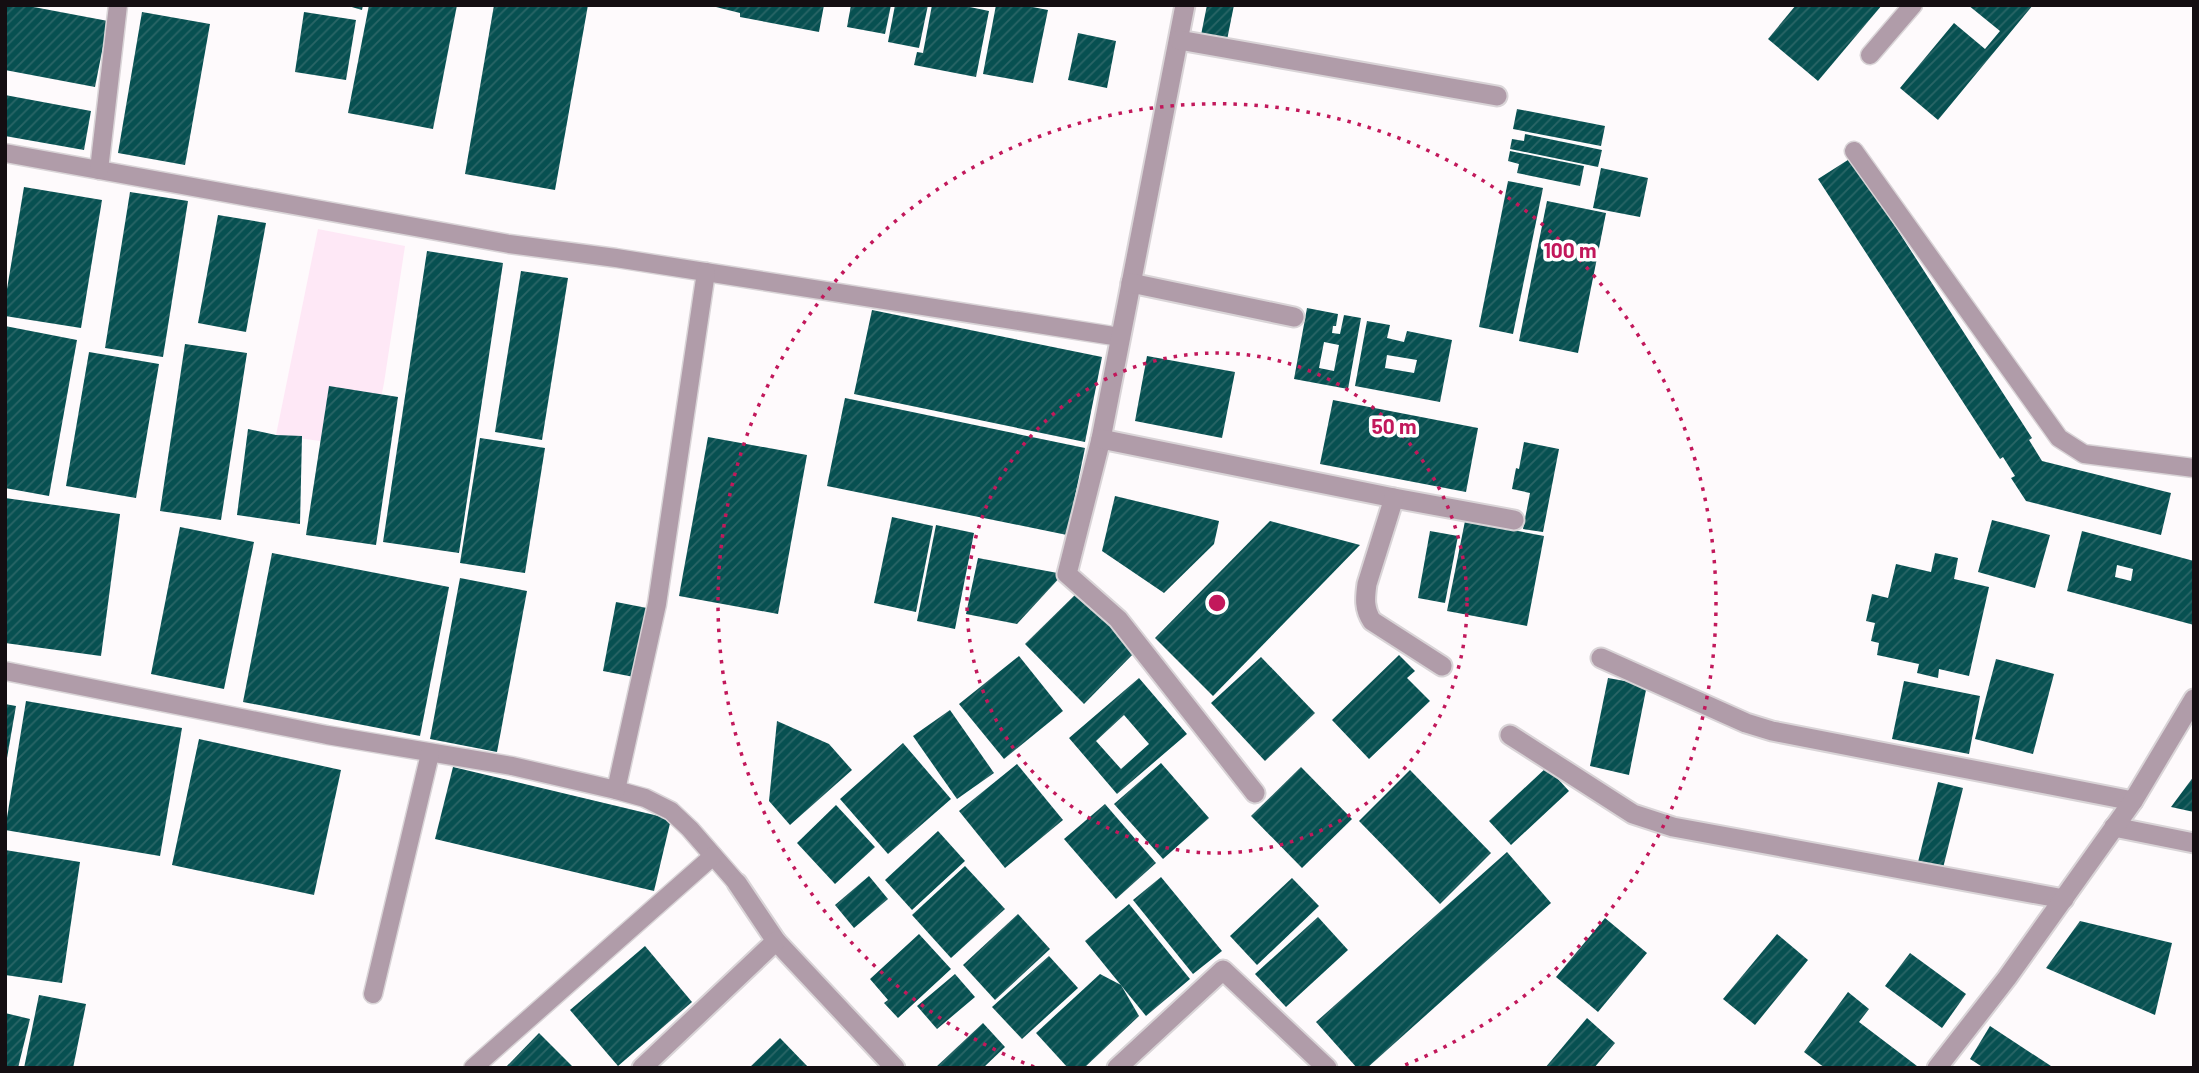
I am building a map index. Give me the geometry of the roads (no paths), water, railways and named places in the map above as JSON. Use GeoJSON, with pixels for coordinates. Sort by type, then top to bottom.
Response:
{"type":"FeatureCollection","features":[{"type":"Feature","properties":{"kind":"street"},"geometry":{"type":"LineString","coordinates":[[1185,5],[1101,439],[1067,574],[1118,618],[1255,793]]}},
{"type":"Feature","properties":{"kind":"street"},"geometry":{"type":"LineString","coordinates":[[1179,40],[1497,96]]}},
{"type":"Feature","properties":{"kind":"street"},"geometry":{"type":"LineString","coordinates":[[1131,283],[1294,317]]}},
{"type":"Feature","properties":{"kind":"street"},"geometry":{"type":"LineString","coordinates":[[1101,439],[1514,520]]}},
{"type":"Feature","properties":{"kind":"street"},"geometry":{"type":"LineString","coordinates":[[1394,498],[1367,584],[1367,613],[1372,621],[1441,666]]}},
{"type":"Feature","properties":{"kind":"street"},"geometry":{"type":"LineString","coordinates":[[1601,658],[1746,723],[1772,731],[2133,802]]}},
{"type":"Feature","properties":{"kind":"street"},"geometry":{"type":"LineString","coordinates":[[1937,1068],[2007,978],[2133,802],[2194,699]]}},
{"type":"Feature","properties":{"kind":"street"},"geometry":{"type":"LineString","coordinates":[[1510,735],[1621,807],[1650,820],[1687,830],[2064,899]]}},
{"type":"Feature","properties":{"kind":"street"},"geometry":{"type":"LineString","coordinates":[[2115,827],[2194,843]]}},
{"type":"Feature","properties":{"kind":"street"},"geometry":{"type":"LineString","coordinates":[[737,883],[776,941],[895,1068]]}},
{"type":"Feature","properties":{"kind":"street"},"geometry":{"type":"LineString","coordinates":[[642,1068],[776,941]]}},
{"type":"Feature","properties":{"kind":"street"},"geometry":{"type":"LineString","coordinates":[[1117,1068],[1223,970],[1327,1068]]}},
{"type":"Feature","properties":{"kind":"lane"},"geometry":{"type":"LineString","coordinates":[[99,170],[118,5]]}},
{"type":"Feature","properties":{"kind":"lane"},"geometry":{"type":"LineString","coordinates":[[1870,55],[1913,5]]}},
{"type":"Feature","properties":{"kind":"lane"},"geometry":{"type":"LineString","coordinates":[[1854,151],[2059,438],[2084,454],[2194,468]]}},
{"type":"Feature","properties":{"kind":"lane"},"geometry":{"type":"LineString","coordinates":[[5,153],[485,240],[1120,337]]}},
{"type":"Feature","properties":{"kind":"lane"},"geometry":{"type":"LineString","coordinates":[[616,790],[657,604],[706,272]]}},
{"type":"Feature","properties":{"kind":"lane"},"geometry":{"type":"LineString","coordinates":[[5,671],[430,754],[512,766],[645,798],[671,811],[737,883]]}},
{"type":"Feature","properties":{"kind":"lane"},"geometry":{"type":"LineString","coordinates":[[373,994],[430,754]]}},
{"type":"Feature","properties":{"kind":"lane"},"geometry":{"type":"LineString","coordinates":[[473,1068],[713,856]]}}]}
